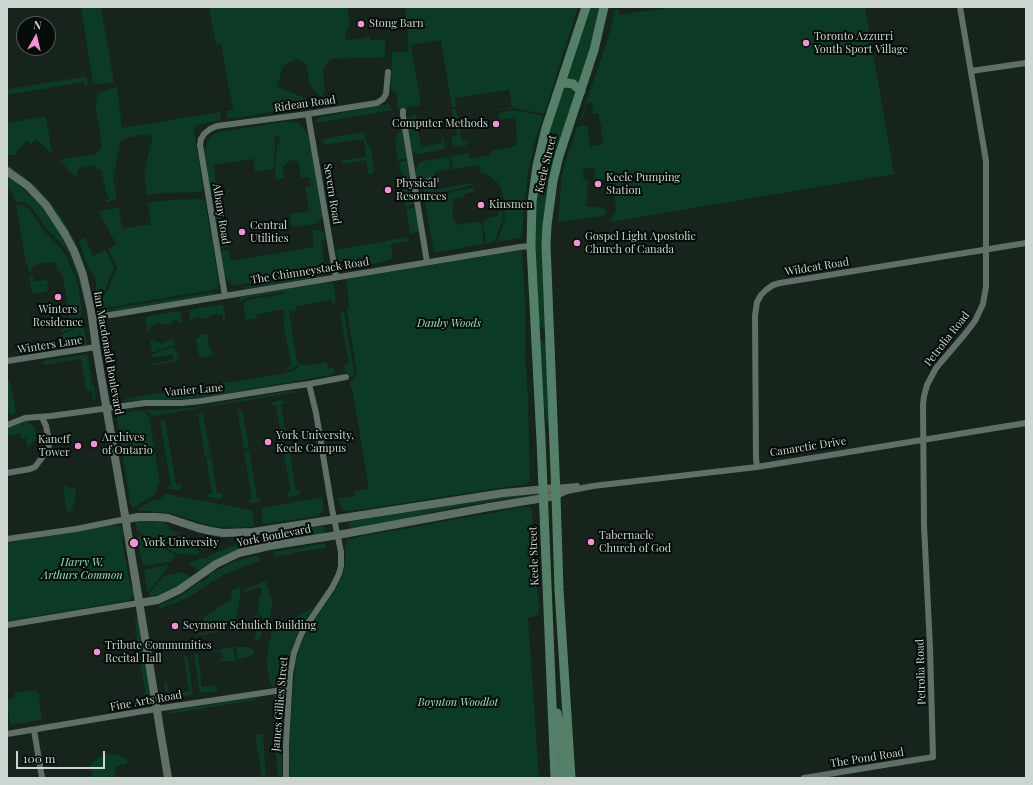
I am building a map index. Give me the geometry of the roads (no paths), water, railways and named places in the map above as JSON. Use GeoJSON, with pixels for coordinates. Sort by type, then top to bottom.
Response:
{"type":"FeatureCollection","features":[{"type":"Feature","properties":{"kind":"main road","name":"Keele Street"},"geometry":{"type":"LineString","coordinates":[[555,778],[531,246],[532,202],[537,166],[546,128],[586,7]]}},
{"type":"Feature","properties":{"kind":"main road","name":"Keele Street"},"geometry":{"type":"LineString","coordinates":[[571,778],[559,590],[546,245],[552,180],[594,50],[604,7]]}},
{"type":"Feature","properties":{"kind":"main road"},"geometry":{"type":"LineString","coordinates":[[561,84],[573,84],[580,90]]}},
{"type":"Feature","properties":{"kind":"main road"},"geometry":{"type":"LineString","coordinates":[[535,333],[549,333]]}},
{"type":"Feature","properties":{"kind":"main road"},"geometry":{"type":"LineString","coordinates":[[551,684],[561,735],[564,778]]}},
{"type":"Feature","properties":{"kind":"street","name":"Petrolia Road"},"geometry":{"type":"LineString","coordinates":[[933,757],[930,647],[924,525],[923,405],[927,385],[936,368],[971,327],[980,313],[985,298],[986,287],[986,161],[960,7]]}},
{"type":"Feature","properties":{"kind":"street"},"geometry":{"type":"LineString","coordinates":[[971,71],[1026,63]]}},
{"type":"Feature","properties":{"kind":"street","name":"Rideau Road"},"geometry":{"type":"LineString","coordinates":[[203,135],[208,130],[216,126],[308,114],[377,102],[383,99],[386,94],[388,72]]}},
{"type":"Feature","properties":{"kind":"street"},"geometry":{"type":"LineString","coordinates":[[403,111],[427,262]]}},
{"type":"Feature","properties":{"kind":"street","name":"Severn Road"},"geometry":{"type":"LineString","coordinates":[[308,114],[336,277]]}},
{"type":"Feature","properties":{"kind":"street","name":"Albany Road"},"geometry":{"type":"LineString","coordinates":[[203,135],[200,145],[225,296]]}},
{"type":"Feature","properties":{"kind":"street","name":"Ian Macdonald Boulevard"},"geometry":{"type":"LineString","coordinates":[[7,171],[28,186],[46,205],[74,251],[83,275],[88,294],[168,778]]}},
{"type":"Feature","properties":{"kind":"street"},"geometry":{"type":"LineString","coordinates":[[414,184],[436,180]]}},
{"type":"Feature","properties":{"kind":"street","name":"Wildcat Road"},"geometry":{"type":"LineString","coordinates":[[757,467],[755,316],[757,302],[766,290],[780,283],[1026,243]]}},
{"type":"Feature","properties":{"kind":"street","name":"The Chimneystack Road"},"geometry":{"type":"LineString","coordinates":[[92,318],[523,246],[531,246]]}},
{"type":"Feature","properties":{"kind":"street","name":"Winters Lane"},"geometry":{"type":"LineString","coordinates":[[7,361],[96,348]]}},
{"type":"Feature","properties":{"kind":"street","name":"Vanier Lane"},"geometry":{"type":"LineString","coordinates":[[7,425],[25,418],[145,403],[182,403],[201,401],[346,377]]}},
{"type":"Feature","properties":{"kind":"street","name":"James Gillies Street"},"geometry":{"type":"LineString","coordinates":[[286,778],[289,689],[293,660],[300,637],[308,622],[332,588],[339,574],[342,559],[316,413],[309,384]]}},
{"type":"Feature","properties":{"kind":"street"},"geometry":{"type":"LineString","coordinates":[[7,473],[35,467],[47,451],[49,441],[46,426],[42,417]]}},
{"type":"Feature","properties":{"kind":"street","name":"Canarctic Drive"},"geometry":{"type":"LineString","coordinates":[[556,492],[593,486],[757,467],[1026,423]]}},
{"type":"Feature","properties":{"kind":"street","name":"York Boulevard"},"geometry":{"type":"LineString","coordinates":[[7,540],[139,517],[156,517],[179,521],[198,528],[223,533],[253,532],[504,493],[556,492]]}},
{"type":"Feature","properties":{"kind":"street","name":"York Boulevard"},"geometry":{"type":"LineString","coordinates":[[7,625],[158,600],[179,590],[216,564],[239,554],[269,546],[338,535],[543,493]]}},
{"type":"Feature","properties":{"kind":"street"},"geometry":{"type":"LineString","coordinates":[[265,530],[269,546]]}},
{"type":"Feature","properties":{"kind":"street","name":"Fine Arts Road"},"geometry":{"type":"LineString","coordinates":[[7,734],[289,689]]}},
{"type":"Feature","properties":{"kind":"street"},"geometry":{"type":"LineString","coordinates":[[34,730],[42,778]]}},
{"type":"Feature","properties":{"kind":"street","name":"The Pond Road"},"geometry":{"type":"LineString","coordinates":[[804,778],[933,757]]}},
{"type":"Feature","properties":{"kind":"place","name":"Stong Barn"},"geometry":{"type":"Point","coordinates":[361,24]}},
{"type":"Feature","properties":{"kind":"place","name":"Toronto Azzurri Youth Sport Village"},"geometry":{"type":"Point","coordinates":[806,43]}},
{"type":"Feature","properties":{"kind":"place","name":"Computer Methods"},"geometry":{"type":"Point","coordinates":[496,124]}},
{"type":"Feature","properties":{"kind":"place","name":"Keele Pumping Station"},"geometry":{"type":"Point","coordinates":[598,184]}},
{"type":"Feature","properties":{"kind":"place","name":"Physical Resources"},"geometry":{"type":"Point","coordinates":[388,190]}},
{"type":"Feature","properties":{"kind":"place","name":"Kinsmen"},"geometry":{"type":"Point","coordinates":[481,205]}},
{"type":"Feature","properties":{"kind":"place","name":"Central Utilities"},"geometry":{"type":"Point","coordinates":[242,232]}},
{"type":"Feature","properties":{"kind":"place","name":"Gospel Light Apostolic Church of Canada"},"geometry":{"type":"Point","coordinates":[577,243]}},
{"type":"Feature","properties":{"kind":"place","name":"Winters Residence"},"geometry":{"type":"Point","coordinates":[58,297]}},
{"type":"Feature","properties":{"kind":"place","name":"York University, Keele Campus"},"geometry":{"type":"Point","coordinates":[268,442]}},
{"type":"Feature","properties":{"kind":"place","name":"Archives of Ontario"},"geometry":{"type":"Point","coordinates":[94,444]}},
{"type":"Feature","properties":{"kind":"place","name":"Kaneff Tower"},"geometry":{"type":"Point","coordinates":[78,446]}},
{"type":"Feature","properties":{"kind":"place","name":"Tabernacle Church of God"},"geometry":{"type":"Point","coordinates":[591,542]}},
{"type":"Feature","properties":{"kind":"place","name":"York University"},"geometry":{"type":"Point","coordinates":[134,543]}},
{"type":"Feature","properties":{"kind":"place","name":"Seymour Schulich Building"},"geometry":{"type":"Point","coordinates":[175,626]}},
{"type":"Feature","properties":{"kind":"place","name":"Tribute Communities Recital Hall"},"geometry":{"type":"Point","coordinates":[97,652]}},
{"type":"Feature","properties":{"kind":"park label","name":"Danby Woods"},"geometry":{"type":"Point","coordinates":[449,324]}},
{"type":"Feature","properties":{"kind":"park label","name":"Harry W. Arthurs Common"},"geometry":{"type":"Point","coordinates":[82,569]}},
{"type":"Feature","properties":{"kind":"park label","name":"Boynton Woodlot"},"geometry":{"type":"Point","coordinates":[458,703]}}]}
